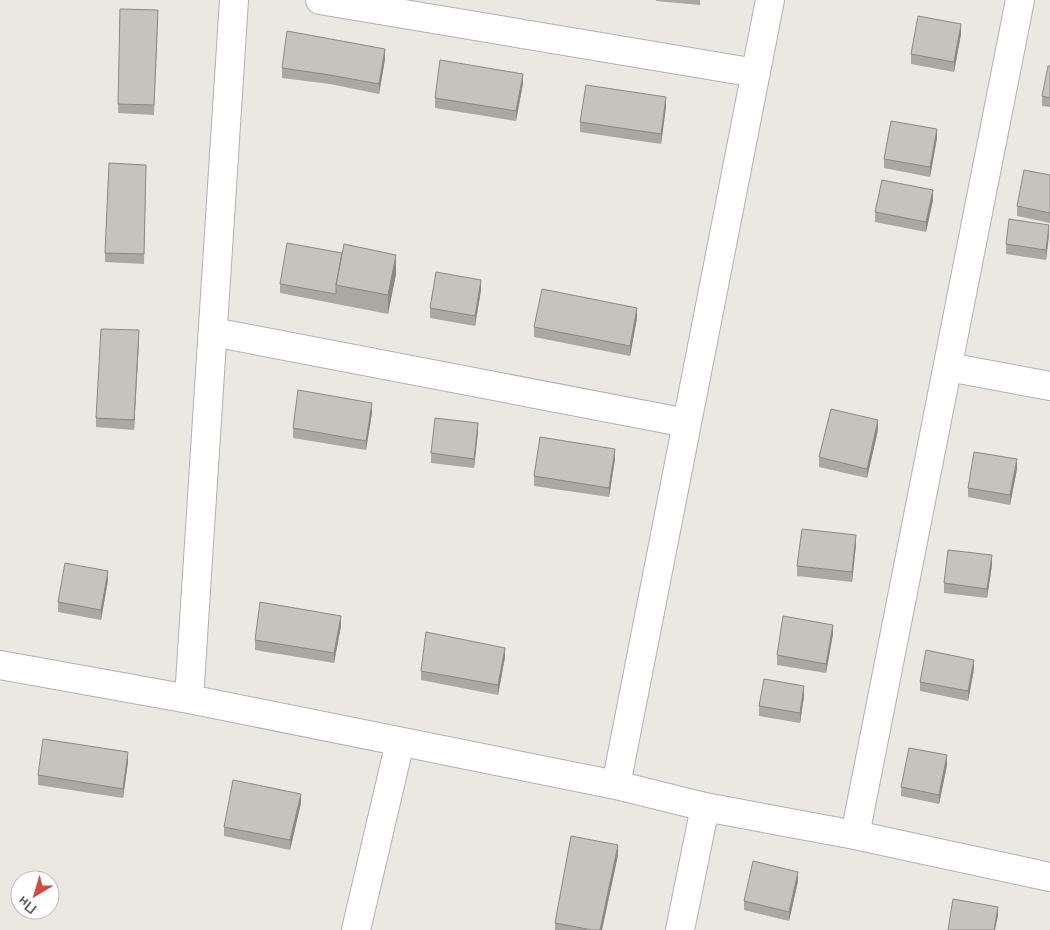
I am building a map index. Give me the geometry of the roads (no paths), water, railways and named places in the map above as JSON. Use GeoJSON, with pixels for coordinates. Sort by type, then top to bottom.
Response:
{"type":"FeatureCollection","features":[{"type":"Feature","properties":{"kind":"street"},"geometry":{"type":"LineString","coordinates":[[189,699],[234,0]]}},
{"type":"Feature","properties":{"kind":"street"},"geometry":{"type":"LineString","coordinates":[[320,0],[756,73]]}},
{"type":"Feature","properties":{"kind":"street"},"geometry":{"type":"LineString","coordinates":[[616,785],[770,0]]}},
{"type":"Feature","properties":{"kind":"street"},"geometry":{"type":"LineString","coordinates":[[855,835],[1020,0]]}},
{"type":"Feature","properties":{"kind":"street"},"geometry":{"type":"LineString","coordinates":[[212,332],[687,423]]}},
{"type":"Feature","properties":{"kind":"street"},"geometry":{"type":"LineString","coordinates":[[948,367],[1050,386]]}},
{"type":"Feature","properties":{"kind":"street"},"geometry":{"type":"LineString","coordinates":[[0,665],[189,699],[616,785],[705,807],[855,835],[1050,877]]}},
{"type":"Feature","properties":{"kind":"street"},"geometry":{"type":"LineString","coordinates":[[356,930],[400,742]]}},
{"type":"Feature","properties":{"kind":"street"},"geometry":{"type":"LineString","coordinates":[[680,930],[705,807]]}}]}
